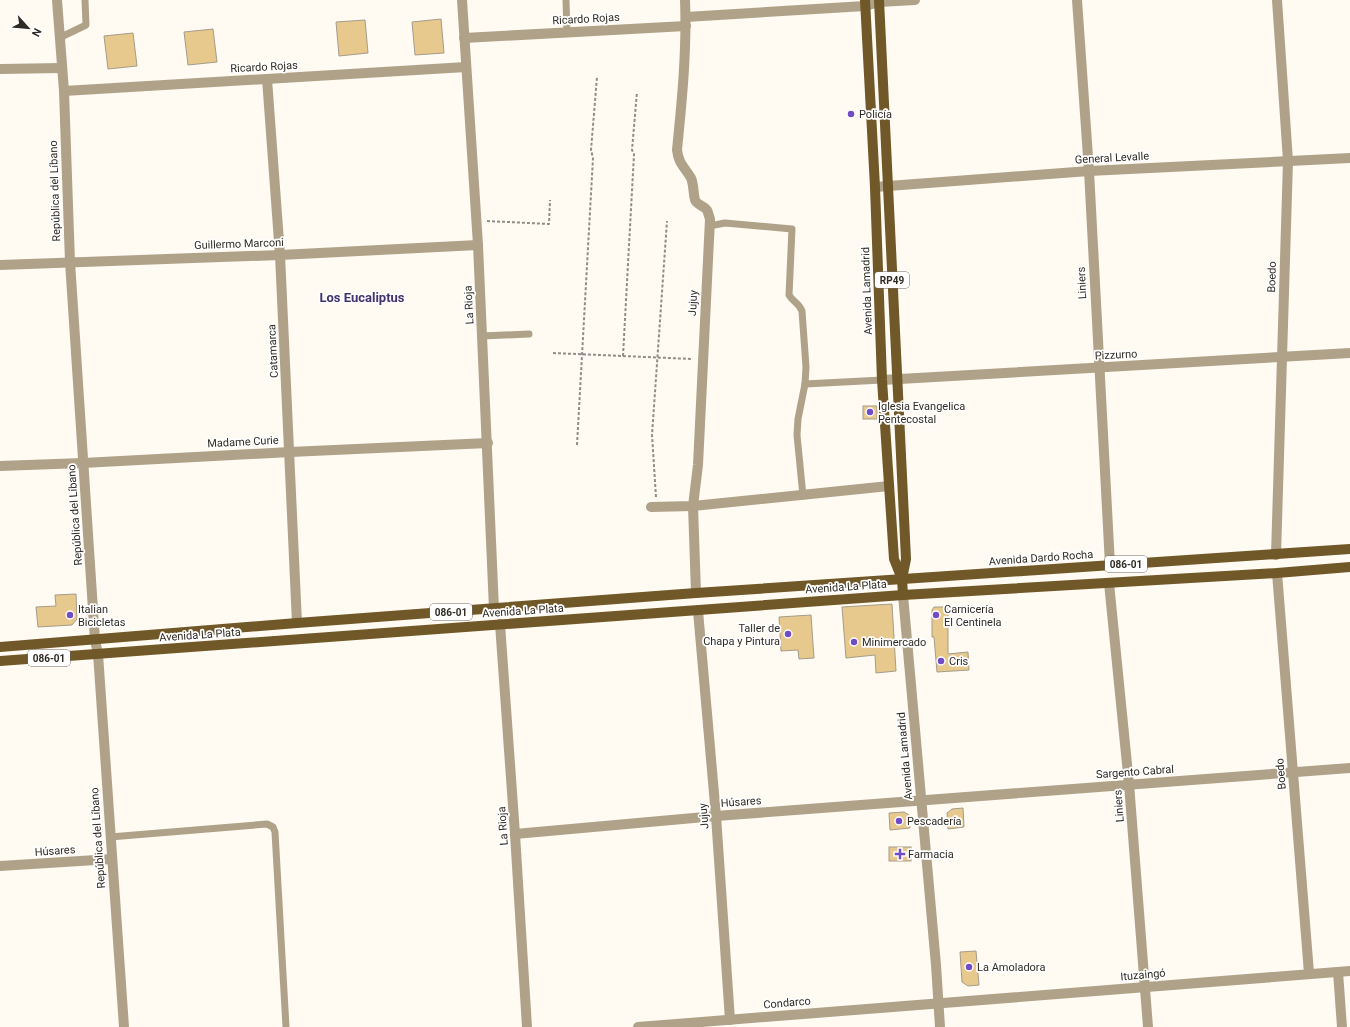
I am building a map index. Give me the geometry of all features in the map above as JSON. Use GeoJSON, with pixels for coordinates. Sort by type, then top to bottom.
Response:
{"type":"FeatureCollection","features":[{"type":"Feature","properties":{"kind":"main road","name":"Avenida Lamadrid"},"geometry":{"type":"LineString","coordinates":[[879,1],[906,559],[902,579],[903,595]]}},
{"type":"Feature","properties":{"kind":"main road","name":"Avenida Lamadrid"},"geometry":{"type":"LineString","coordinates":[[865,3],[875,187],[882,380],[894,559],[902,579]]}},
{"type":"Feature","properties":{"kind":"main road","name":"Avenida Dardo Rocha"},"geometry":{"type":"LineString","coordinates":[[902,579],[1350,549]]}},
{"type":"Feature","properties":{"kind":"main road","name":"086-01"},"geometry":{"type":"LineString","coordinates":[[903,595],[1277,573],[1350,567]]}},
{"type":"Feature","properties":{"kind":"main road","name":"Avenida La Plata"},"geometry":{"type":"LineString","coordinates":[[0,647],[297,623],[902,579]]}},
{"type":"Feature","properties":{"kind":"main road","name":"Avenida La Plata"},"geometry":{"type":"LineString","coordinates":[[0,661],[903,595]]}},
{"type":"Feature","properties":{"kind":"street","name":"República del Líbano"},"geometry":{"type":"LineString","coordinates":[[57,0],[64,91],[70,262],[83,463],[124,1027]]}},
{"type":"Feature","properties":{"kind":"street","name":"La Rioja"},"geometry":{"type":"LineString","coordinates":[[462,0],[478,245],[488,443],[494,609]]}},
{"type":"Feature","properties":{"kind":"street","name":"Jujuy"},"geometry":{"type":"LineString","coordinates":[[685,0],[686,21],[684,68],[677,150],[678,159],[691,178],[695,199],[698,204],[703,206],[707,211],[710,219],[698,465],[693,506],[696,593]]}},
{"type":"Feature","properties":{"kind":"street","name":"Ricardo Rojas"},"geometry":{"type":"LineString","coordinates":[[464,38],[567,33],[879,1],[915,0]]}},
{"type":"Feature","properties":{"kind":"street","name":"Liniers"},"geometry":{"type":"LineString","coordinates":[[1077,0],[1089,171],[1098,368],[1110,565]]}},
{"type":"Feature","properties":{"kind":"street","name":"Boedo"},"geometry":{"type":"LineString","coordinates":[[1276,555],[1288,161],[1277,0]]}},
{"type":"Feature","properties":{"kind":"street","name":"Ricardo Rojas"},"geometry":{"type":"LineString","coordinates":[[64,91],[466,67]]}},
{"type":"Feature","properties":{"kind":"street"},"geometry":{"type":"LineString","coordinates":[[0,69],[62,68]]}},
{"type":"Feature","properties":{"kind":"street","name":"Catamarca"},"geometry":{"type":"LineString","coordinates":[[267,79],[280,255],[297,623]]}},
{"type":"Feature","properties":{"kind":"street","name":"General Levalle"},"geometry":{"type":"LineString","coordinates":[[875,187],[1089,171],[1350,158]]}},
{"type":"Feature","properties":{"kind":"street","name":"Guillermo Marconi"},"geometry":{"type":"LineString","coordinates":[[0,265],[280,255],[478,245]]}},
{"type":"Feature","properties":{"kind":"street","name":"Pizzurno"},"geometry":{"type":"LineString","coordinates":[[882,380],[1350,353]]}},
{"type":"Feature","properties":{"kind":"street","name":"Madame Curie"},"geometry":{"type":"LineString","coordinates":[[0,466],[488,443]]}},
{"type":"Feature","properties":{"kind":"street"},"geometry":{"type":"LineString","coordinates":[[654,507],[693,506],[803,496],[889,486]]}},
{"type":"Feature","properties":{"kind":"street","name":"Boedo"},"geometry":{"type":"LineString","coordinates":[[1277,573],[1309,973]]}},
{"type":"Feature","properties":{"kind":"street","name":"Liniers"},"geometry":{"type":"LineString","coordinates":[[1109,583],[1130,784],[1148,1027]]}},
{"type":"Feature","properties":{"kind":"street","name":"Avenida Lamadrid"},"geometry":{"type":"LineString","coordinates":[[903,595],[940,1027]]}},
{"type":"Feature","properties":{"kind":"street","name":"Jujuy"},"geometry":{"type":"LineString","coordinates":[[698,610],[716,816],[730,1020]]}},
{"type":"Feature","properties":{"kind":"street","name":"La Rioja"},"geometry":{"type":"LineString","coordinates":[[500,624],[527,1027]]}},
{"type":"Feature","properties":{"kind":"street","name":"Sargento Cabral"},"geometry":{"type":"LineString","coordinates":[[921,800],[1350,768]]}},
{"type":"Feature","properties":{"kind":"street","name":"Húsares"},"geometry":{"type":"LineString","coordinates":[[515,834],[921,800]]}},
{"type":"Feature","properties":{"kind":"street","name":"Húsares"},"geometry":{"type":"LineString","coordinates":[[0,866],[112,859]]}},
{"type":"Feature","properties":{"kind":"street","name":"Ituzaingó"},"geometry":{"type":"LineString","coordinates":[[938,1003],[1350,971]]}},
{"type":"Feature","properties":{"kind":"street"},"geometry":{"type":"LineString","coordinates":[[1338,972],[1342,1027]]}},
{"type":"Feature","properties":{"kind":"street","name":"Condarco"},"geometry":{"type":"LineString","coordinates":[[638,1027],[938,1003]]}},
{"type":"Feature","properties":{"kind":"lane"},"geometry":{"type":"LineString","coordinates":[[59,38],[86,25],[85,0]]}},
{"type":"Feature","properties":{"kind":"lane"},"geometry":{"type":"LineString","coordinates":[[566,0],[567,33]]}},
{"type":"Feature","properties":{"kind":"lane"},"geometry":{"type":"LineString","coordinates":[[709,226],[725,223],[792,228],[789,296],[791,300],[798,304],[802,311],[806,367],[805,384],[798,419],[797,434],[803,496]]}},
{"type":"Feature","properties":{"kind":"lane"},"geometry":{"type":"LineString","coordinates":[[482,336],[529,334]]}},
{"type":"Feature","properties":{"kind":"lane"},"geometry":{"type":"LineString","coordinates":[[805,384],[882,380]]}},
{"type":"Feature","properties":{"kind":"lane"},"geometry":{"type":"LineString","coordinates":[[110,837],[267,824],[273,827],[275,832],[286,1027]]}},
{"type":"Feature","properties":{"kind":"path"},"geometry":{"type":"LineString","coordinates":[[577,445],[593,158],[591,150],[597,77]]}},
{"type":"Feature","properties":{"kind":"path"},"geometry":{"type":"LineString","coordinates":[[623,356],[636,92]]}},
{"type":"Feature","properties":{"kind":"path"},"geometry":{"type":"LineString","coordinates":[[476,221],[549,224],[550,200]]}},
{"type":"Feature","properties":{"kind":"path"},"geometry":{"type":"LineString","coordinates":[[654,507],[655,493],[652,435],[667,221]]}},
{"type":"Feature","properties":{"kind":"path"},"geometry":{"type":"LineString","coordinates":[[553,353],[703,359]]}},
{"type":"Feature","properties":{"kind":"building"},"geometry":{"type":"Polygon","coordinates":[[[441,19],[444,53],[415,55],[412,22],[441,19]]]}},
{"type":"Feature","properties":{"kind":"building"},"geometry":{"type":"Polygon","coordinates":[[[365,20],[368,53],[339,56],[336,22],[365,20]]]}},
{"type":"Feature","properties":{"kind":"building"},"geometry":{"type":"Polygon","coordinates":[[[213,29],[217,62],[188,65],[184,32],[213,29]]]}},
{"type":"Feature","properties":{"kind":"building"},"geometry":{"type":"Polygon","coordinates":[[[133,33],[137,66],[108,69],[104,36],[133,33]]]}},
{"type":"Feature","properties":{"kind":"building","name":"Iglesia Evangelica Pentecostal"},"geometry":{"type":"Polygon","coordinates":[[[863,406],[877,406],[877,419],[863,419],[863,406]]]}},
{"type":"Feature","properties":{"kind":"building"},"geometry":{"type":"Polygon","coordinates":[[[76,594],[77,619],[72,625],[38,627],[36,607],[56,606],[55,595],[76,594]]]}},
{"type":"Feature","properties":{"kind":"building"},"geometry":{"type":"Polygon","coordinates":[[[892,604],[896,671],[876,673],[875,655],[846,658],[842,607],[892,604]]]}},
{"type":"Feature","properties":{"kind":"building"},"geometry":{"type":"Polygon","coordinates":[[[934,607],[948,607],[948,654],[968,652],[969,670],[937,672],[934,637],[932,637],[932,610],[934,607]]]}},
{"type":"Feature","properties":{"kind":"building"},"geometry":{"type":"Polygon","coordinates":[[[811,615],[814,658],[799,659],[798,650],[781,651],[779,617],[811,615]]]}},
{"type":"Feature","properties":{"kind":"building"},"geometry":{"type":"Polygon","coordinates":[[[963,808],[964,827],[948,829],[947,813],[952,809],[963,808]]]}},
{"type":"Feature","properties":{"kind":"building","name":"Pescadería"},"geometry":{"type":"Polygon","coordinates":[[[904,812],[909,815],[910,828],[890,830],[889,813],[904,812]]]}},
{"type":"Feature","properties":{"kind":"building","name":"Farmacia"},"geometry":{"type":"Polygon","coordinates":[[[889,847],[911,847],[911,861],[889,861],[889,847]]]}},
{"type":"Feature","properties":{"kind":"building","name":"La Amoladora"},"geometry":{"type":"Polygon","coordinates":[[[976,951],[979,985],[968,986],[962,982],[960,952],[976,951]]]}},
{"type":"Feature","properties":{"kind":"place","name":"Policía"},"geometry":{"type":"Point","coordinates":[851,114]}},
{"type":"Feature","properties":{"kind":"place","name":"Iglesia Evangelica Pentecostal"},"geometry":{"type":"Point","coordinates":[870,412]}},
{"type":"Feature","properties":{"kind":"place","name":"Italian Bicicletas"},"geometry":{"type":"Point","coordinates":[70,615]}},
{"type":"Feature","properties":{"kind":"place","name":"Carnicería El Centinela"},"geometry":{"type":"Point","coordinates":[936,615]}},
{"type":"Feature","properties":{"kind":"place","name":"Taller de Chapa y Pintura"},"geometry":{"type":"Point","coordinates":[788,634]}},
{"type":"Feature","properties":{"kind":"place","name":"Minimercado"},"geometry":{"type":"Point","coordinates":[854,642]}},
{"type":"Feature","properties":{"kind":"place","name":"Cris"},"geometry":{"type":"Point","coordinates":[941,661]}},
{"type":"Feature","properties":{"kind":"place","name":"Pescadería"},"geometry":{"type":"Point","coordinates":[899,821]}},
{"type":"Feature","properties":{"kind":"place","name":"Farmacia"},"geometry":{"type":"Point","coordinates":[900,854]}},
{"type":"Feature","properties":{"kind":"place","name":"La Amoladora"},"geometry":{"type":"Point","coordinates":[969,967]}},
{"type":"Feature","properties":{"kind":"district","name":"Los Eucaliptus"},"geometry":{"type":"Point","coordinates":[362,297]}}]}
